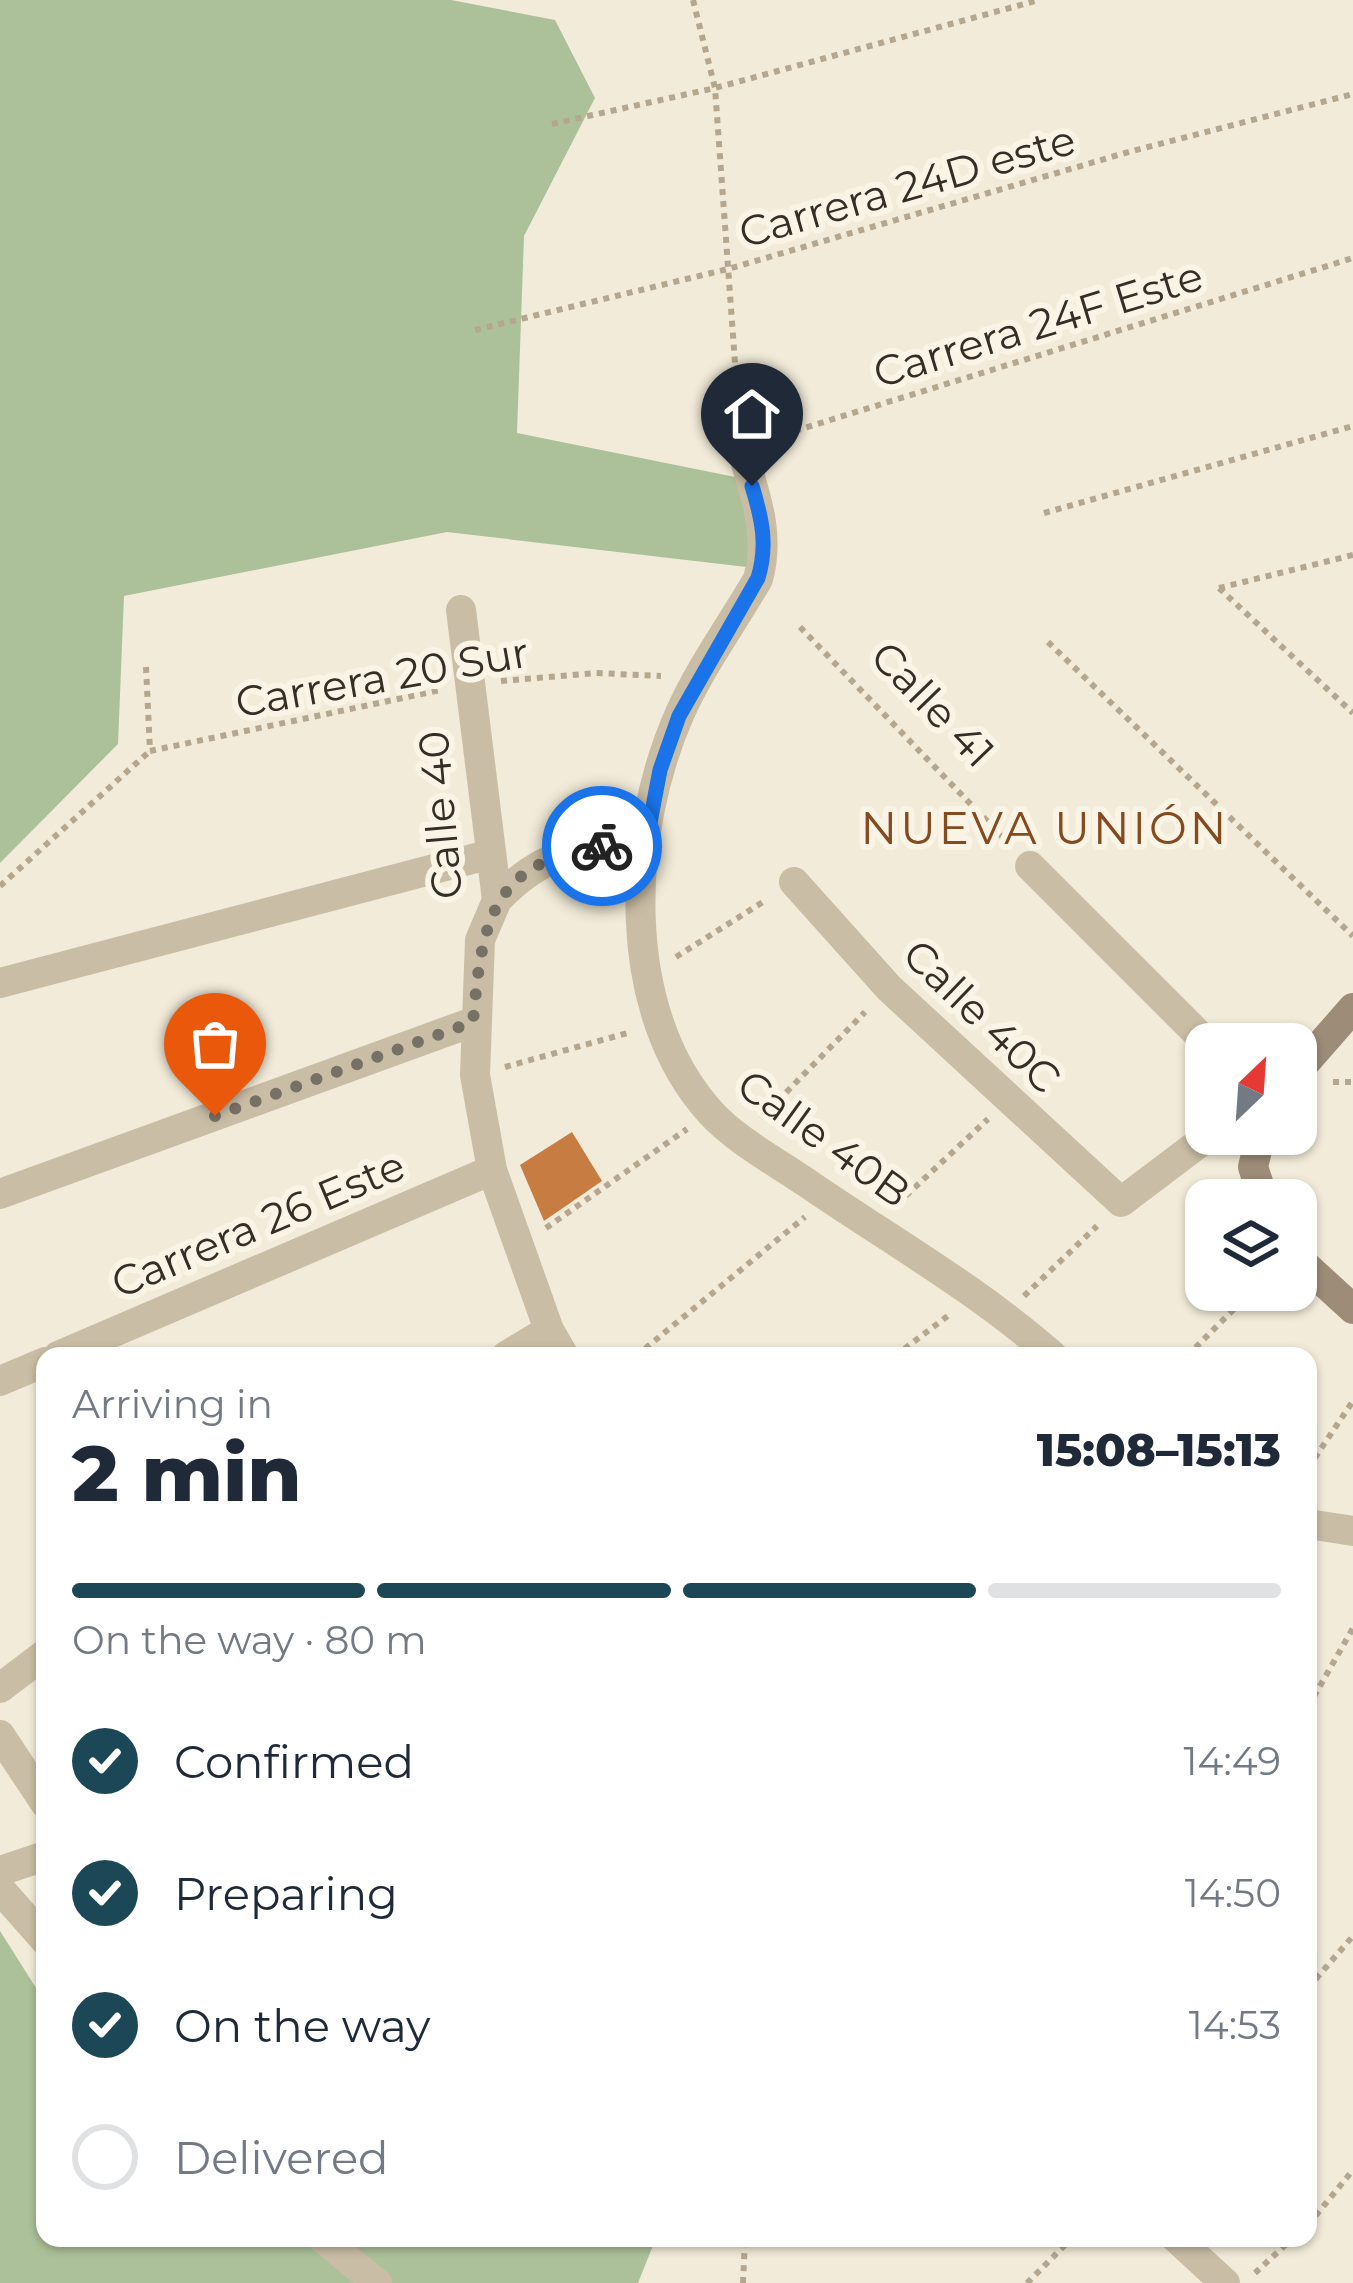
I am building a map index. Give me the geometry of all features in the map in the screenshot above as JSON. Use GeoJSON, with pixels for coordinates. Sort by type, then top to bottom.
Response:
{"type":"FeatureCollection","features":[{"type":"Feature","properties":{"kind":"street","name":"Calle 40B"},"geometry":{"type":"LineString","coordinates":[[741,447],[764,525],[765,555],[758,578],[698,677],[660,770],[644,854],[641,908],[657,1024],[676,1065],[711,1113],[871,1228],[977,1293],[1043,1347]]}},
{"type":"Feature","properties":{"kind":"street","name":"Calle 40"},"geometry":{"type":"LineString","coordinates":[[461,610],[497,900],[480,940],[473,1022],[475,1075],[492,1170],[556,1343]]}},
{"type":"Feature","properties":{"kind":"street"},"geometry":{"type":"LineString","coordinates":[[497,900],[526,870],[562,851],[604,845],[644,854]]}},
{"type":"Feature","properties":{"kind":"street"},"geometry":{"type":"LineString","coordinates":[[0,983],[491,854]]}},
{"type":"Feature","properties":{"kind":"street"},"geometry":{"type":"LineString","coordinates":[[1030,866],[1187,1023]]}},
{"type":"Feature","properties":{"kind":"street","name":"Calle 40C"},"geometry":{"type":"LineString","coordinates":[[794,882],[889,988],[1121,1202]]}},
{"type":"Feature","properties":{"kind":"street"},"geometry":{"type":"LineString","coordinates":[[1317,1049],[1353,1008]]}},
{"type":"Feature","properties":{"kind":"street"},"geometry":{"type":"LineString","coordinates":[[0,1194],[473,1022]]}},
{"type":"Feature","properties":{"kind":"street"},"geometry":{"type":"LineString","coordinates":[[1121,1202],[1185,1154]]}},
{"type":"Feature","properties":{"kind":"street","name":"Carrera 26 Este"},"geometry":{"type":"LineString","coordinates":[[79,1347],[492,1170]]}},
{"type":"Feature","properties":{"kind":"street"},"geometry":{"type":"LineString","coordinates":[[1317,1277],[1353,1309]]}},
{"type":"Feature","properties":{"kind":"street"},"geometry":{"type":"LineString","coordinates":[[0,1381],[36,1365]]}},
{"type":"Feature","properties":{"kind":"street"},"geometry":{"type":"LineString","coordinates":[[1317,1525],[1353,1531]]}},
{"type":"Feature","properties":{"kind":"street"},"geometry":{"type":"LineString","coordinates":[[0,1688],[36,1661]]}},
{"type":"Feature","properties":{"kind":"street"},"geometry":{"type":"LineString","coordinates":[[0,1735],[36,1790]]}},
{"type":"Feature","properties":{"kind":"street"},"geometry":{"type":"LineString","coordinates":[[0,1871],[36,1859]]}},
{"type":"Feature","properties":{"kind":"street"},"geometry":{"type":"LineString","coordinates":[[0,1889],[36,1930]]}},
{"type":"Feature","properties":{"kind":"street"},"geometry":{"type":"LineString","coordinates":[[333,2247],[377,2283]]}},
{"type":"Feature","properties":{"kind":"street"},"geometry":{"type":"LineString","coordinates":[[1185,2247],[1225,2283]]}},
{"type":"Feature","properties":{"kind":"path"},"geometry":{"type":"LineString","coordinates":[[693,0],[715,88],[741,447]]}},
{"type":"Feature","properties":{"kind":"path"},"geometry":{"type":"LineString","coordinates":[[552,124],[715,88],[1039,0]]}},
{"type":"Feature","properties":{"kind":"path","name":"Carrera 24D este"},"geometry":{"type":"LineString","coordinates":[[475,330],[728,268],[1132,151],[1353,94]]}},
{"type":"Feature","properties":{"kind":"path","name":"Carrera 24F Este"},"geometry":{"type":"LineString","coordinates":[[741,447],[1353,258]]}},
{"type":"Feature","properties":{"kind":"path"},"geometry":{"type":"LineString","coordinates":[[1044,513],[1353,426]]}},
{"type":"Feature","properties":{"kind":"path"},"geometry":{"type":"LineString","coordinates":[[1353,555],[1219,588],[1353,713]]}},
{"type":"Feature","properties":{"kind":"path","name":"Calle 41"},"geometry":{"type":"LineString","coordinates":[[800,627],[1030,866]]}},
{"type":"Feature","properties":{"kind":"path"},"geometry":{"type":"LineString","coordinates":[[1048,642],[1353,936]]}},
{"type":"Feature","properties":{"kind":"path"},"geometry":{"type":"LineString","coordinates":[[0,886],[150,751],[146,667]]}},
{"type":"Feature","properties":{"kind":"path","name":"Carrera 20 Sur"},"geometry":{"type":"LineString","coordinates":[[150,751],[470,684],[596,673],[698,677]]}},
{"type":"Feature","properties":{"kind":"path"},"geometry":{"type":"LineString","coordinates":[[648,975],[794,882]]}},
{"type":"Feature","properties":{"kind":"path"},"geometry":{"type":"LineString","coordinates":[[741,1138],[889,988]]}},
{"type":"Feature","properties":{"kind":"path"},"geometry":{"type":"LineString","coordinates":[[475,1075],[657,1024]]}},
{"type":"Feature","properties":{"kind":"path"},"geometry":{"type":"LineString","coordinates":[[871,1228],[1008,1100]]}},
{"type":"Feature","properties":{"kind":"path"},"geometry":{"type":"LineString","coordinates":[[523,1244],[711,1113]]}},
{"type":"Feature","properties":{"kind":"path"},"geometry":{"type":"LineString","coordinates":[[648,1347],[828,1197]]}},
{"type":"Feature","properties":{"kind":"path"},"geometry":{"type":"LineString","coordinates":[[1005,1314],[1121,1202]]}},
{"type":"Feature","properties":{"kind":"path"},"geometry":{"type":"LineString","coordinates":[[907,1347],[977,1293]]}},
{"type":"Feature","properties":{"kind":"path"},"geometry":{"type":"LineString","coordinates":[[1196,1347],[1232,1311]]}},
{"type":"Feature","properties":{"kind":"path"},"geometry":{"type":"LineString","coordinates":[[1317,1455],[1353,1401]]}},
{"type":"Feature","properties":{"kind":"path"},"geometry":{"type":"LineString","coordinates":[[1317,1690],[1353,1628]]}},
{"type":"Feature","properties":{"kind":"path"},"geometry":{"type":"LineString","coordinates":[[1317,1978],[1353,1936]]}},
{"type":"Feature","properties":{"kind":"path"},"geometry":{"type":"LineString","coordinates":[[1317,2214],[1353,2170]]}},
{"type":"Feature","properties":{"kind":"path"},"geometry":{"type":"LineString","coordinates":[[742,2283],[745,2247]]}},
{"type":"Feature","properties":{"kind":"path"},"geometry":{"type":"LineString","coordinates":[[1027,2283],[1063,2247]]}},
{"type":"Feature","properties":{"kind":"path"},"geometry":{"type":"LineString","coordinates":[[1243,2283],[1283,2247]]}},
{"type":"Feature","properties":{"kind":"green space"},"geometry":{"type":"Polygon","coordinates":[[[0,0],[451,0],[555,20],[595,98],[524,236],[517,433],[745,479],[755,568],[447,532],[124,596],[118,744],[0,863],[0,0]]]}},
{"type":"Feature","properties":{"kind":"green space"},"geometry":{"type":"Polygon","coordinates":[[[0,1931],[36,1988],[36,2247],[652,2247],[638,2283],[0,2283],[0,1931]]]}},
{"type":"Feature","properties":{"kind":"building"},"geometry":{"type":"Polygon","coordinates":[[[572,1132],[602,1181],[544,1221],[520,1165],[572,1132]]]}},
{"type":"Feature","properties":{"kind":"way so far"},"geometry":{"type":"LineString","coordinates":[[215,1116],[473,1022],[480,940],[497,900],[526,870],[562,851],[602,846]]}},
{"type":"Feature","properties":{"kind":"district","name":"NUEVA UNIÓN"},"geometry":{"type":"Point","coordinates":[1045,827]}},
{"type":"Feature","properties":{"kind":"route"},"geometry":{"type":"LineString","coordinates":[[602,846],[644,854],[660,770],[679,716],[758,578],[765,555],[764,525],[752,486]]}}]}
